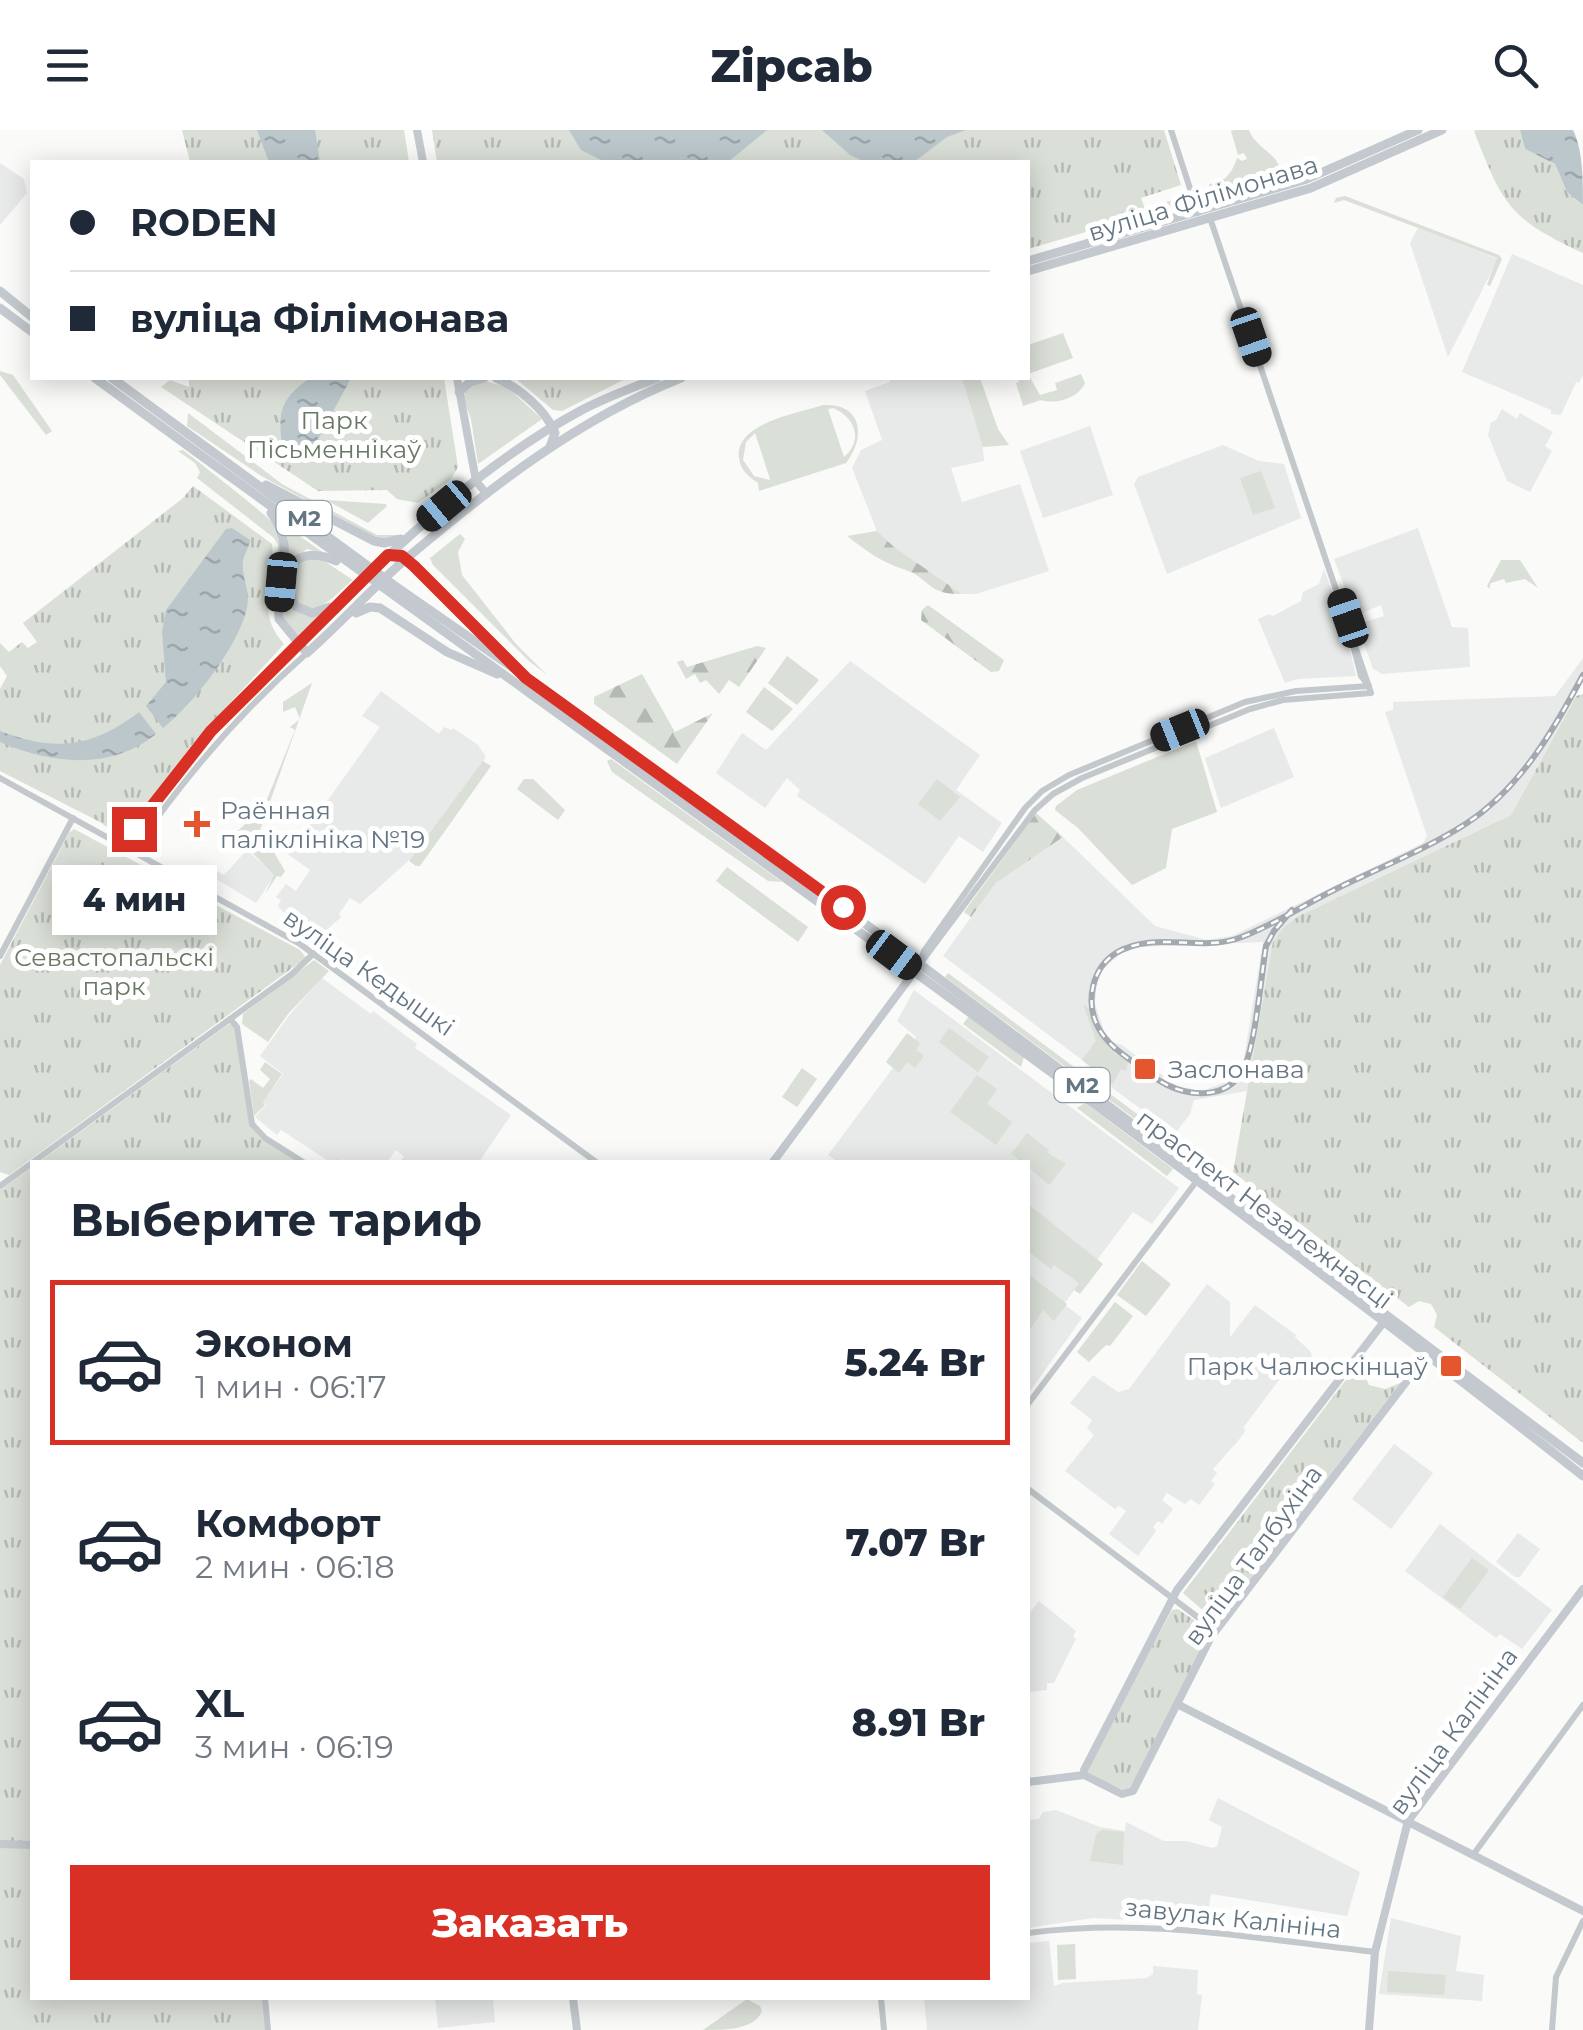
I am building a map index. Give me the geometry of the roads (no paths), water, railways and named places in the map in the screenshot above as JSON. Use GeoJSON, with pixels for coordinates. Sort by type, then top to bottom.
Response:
{"type":"FeatureCollection","features":[{"type":"Feature","properties":{"kind":"main road"},"geometry":{"type":"LineString","coordinates":[[417,130],[423,160]]}},
{"type":"Feature","properties":{"kind":"main road","name":"вуліца Філімонава"},"geometry":{"type":"LineString","coordinates":[[1030,270],[1195,212],[1307,179],[1418,130]]}},
{"type":"Feature","properties":{"kind":"main road","name":"вуліца Філімонава"},"geometry":{"type":"LineString","coordinates":[[1030,261],[1210,218],[1331,180],[1442,130]]}},
{"type":"Feature","properties":{"kind":"main road"},"geometry":{"type":"LineString","coordinates":[[0,291],[30,315]]}},
{"type":"Feature","properties":{"kind":"main road"},"geometry":{"type":"LineString","coordinates":[[0,308],[30,330]]}},
{"type":"Feature","properties":{"kind":"main road","name":"праспект Незалежнасці"},"geometry":{"type":"LineString","coordinates":[[98,380],[264,504],[526,678],[918,967],[1386,1319],[1583,1476]]}},
{"type":"Feature","properties":{"kind":"main road","name":"праспект Незалежнасці"},"geometry":{"type":"LineString","coordinates":[[115,380],[241,471],[359,568]]}},
{"type":"Feature","properties":{"kind":"main road"},"geometry":{"type":"LineString","coordinates":[[457,380],[476,481],[485,492]]}},
{"type":"Feature","properties":{"kind":"main road"},"geometry":{"type":"LineString","coordinates":[[459,392],[477,380]]}},
{"type":"Feature","properties":{"kind":"main road"},"geometry":{"type":"LineString","coordinates":[[500,380],[516,389],[554,427],[555,440],[548,449]]}},
{"type":"Feature","properties":{"kind":"main road"},"geometry":{"type":"LineString","coordinates":[[298,645],[404,538],[476,481],[583,410],[652,380]]}},
{"type":"Feature","properties":{"kind":"main road"},"geometry":{"type":"LineString","coordinates":[[264,504],[285,536],[278,614],[281,624],[307,653],[406,559],[485,492],[620,406],[677,380]]}},
{"type":"Feature","properties":{"kind":"main road"},"geometry":{"type":"LineString","coordinates":[[241,471],[374,540],[384,543],[404,538]]}},
{"type":"Feature","properties":{"kind":"main road"},"geometry":{"type":"LineString","coordinates":[[348,594],[324,610],[304,611],[291,598],[291,571],[298,558],[312,553],[359,568]]}},
{"type":"Feature","properties":{"kind":"main road"},"geometry":{"type":"LineString","coordinates":[[388,555],[406,559],[526,678]]}},
{"type":"Feature","properties":{"kind":"main road","name":"праспект Незалежнасці"},"geometry":{"type":"LineString","coordinates":[[390,589],[513,681],[918,967]]}},
{"type":"Feature","properties":{"kind":"main road"},"geometry":{"type":"LineString","coordinates":[[346,618],[377,607],[448,652],[513,681]]}},
{"type":"Feature","properties":{"kind":"main road"},"geometry":{"type":"LineString","coordinates":[[774,1160],[918,967]]}},
{"type":"Feature","properties":{"kind":"main road","name":"вуліца Талбухіна"},"geometry":{"type":"LineString","coordinates":[[1386,1319],[1198,1560],[1173,1600],[1084,1775],[1122,1794],[1130,1793],[1216,1631],[1429,1352]]}},
{"type":"Feature","properties":{"kind":"main road","name":"праспект Незалежнасці"},"geometry":{"type":"LineString","coordinates":[[1429,1352],[1583,1464]]}},
{"type":"Feature","properties":{"kind":"main road","name":"вуліца Калініна"},"geometry":{"type":"LineString","coordinates":[[1370,2030],[1375,1952],[1408,1821],[1583,1589]]}},
{"type":"Feature","properties":{"kind":"main road"},"geometry":{"type":"LineString","coordinates":[[1177,1704],[1583,1911]]}},
{"type":"Feature","properties":{"kind":"main road"},"geometry":{"type":"LineString","coordinates":[[1030,1782],[1084,1775]]}},
{"type":"Feature","properties":{"kind":"main road"},"geometry":{"type":"LineString","coordinates":[[0,1844],[30,1846]]}},
{"type":"Feature","properties":{"kind":"main road"},"geometry":{"type":"LineString","coordinates":[[573,2000],[576,2030]]}},
{"type":"Feature","properties":{"kind":"street"},"geometry":{"type":"LineString","coordinates":[[918,967],[924,951],[1037,801],[1083,769],[1288,692],[1370,689],[1210,218],[1195,212],[1170,130]]}},
{"type":"Feature","properties":{"kind":"street"},"geometry":{"type":"LineString","coordinates":[[123,845],[211,731],[298,645]]}},
{"type":"Feature","properties":{"kind":"street"},"geometry":{"type":"LineString","coordinates":[[133,852],[191,771],[234,721],[307,653]]}},
{"type":"Feature","properties":{"kind":"street","name":"вуліца Кедышкі"},"geometry":{"type":"LineString","coordinates":[[0,778],[314,952],[593,1160]]}},
{"type":"Feature","properties":{"kind":"street"},"geometry":{"type":"LineString","coordinates":[[0,956],[73,818]]}},
{"type":"Feature","properties":{"kind":"street"},"geometry":{"type":"LineString","coordinates":[[37,1160],[303,965],[314,952]]}},
{"type":"Feature","properties":{"kind":"street"},"geometry":{"type":"LineString","coordinates":[[230,1019],[237,1027],[252,1124],[264,1138],[301,1160]]}},
{"type":"Feature","properties":{"kind":"street"},"geometry":{"type":"LineString","coordinates":[[0,1186],[30,1165]]}},
{"type":"Feature","properties":{"kind":"street"},"geometry":{"type":"LineString","coordinates":[[1030,1401],[1199,1178]]}},
{"type":"Feature","properties":{"kind":"street"},"geometry":{"type":"LineString","coordinates":[[1030,1491],[1216,1631]]}},
{"type":"Feature","properties":{"kind":"street"},"geometry":{"type":"LineString","coordinates":[[1473,1855],[1583,1706]]}},
{"type":"Feature","properties":{"kind":"street"},"geometry":{"type":"LineString","coordinates":[[1552,2030],[1556,1977],[1583,1921]]}},
{"type":"Feature","properties":{"kind":"street","name":"завулак Калініна"},"geometry":{"type":"LineString","coordinates":[[1030,1934],[1089,1926],[1156,1927],[1375,1952]]}},
{"type":"Feature","properties":{"kind":"street"},"geometry":{"type":"LineString","coordinates":[[266,2000],[268,2030]]}},
{"type":"Feature","properties":{"kind":"street"},"geometry":{"type":"LineString","coordinates":[[880,2000],[884,2030]]}},
{"type":"Feature","properties":{"kind":"water"},"geometry":{"type":"Polygon","coordinates":[[[257,130],[315,130],[320,160],[268,160],[257,130]]]}},
{"type":"Feature","properties":{"kind":"water"},"geometry":{"type":"Polygon","coordinates":[[[569,130],[767,130],[730,160],[601,160],[581,150],[569,130]]]}},
{"type":"Feature","properties":{"kind":"water"},"geometry":{"type":"Polygon","coordinates":[[[822,130],[966,130],[947,137],[917,160],[861,160],[822,130]]]}},
{"type":"Feature","properties":{"kind":"water"},"geometry":{"type":"Polygon","coordinates":[[[1520,130],[1573,130],[1581,156],[1583,205],[1567,192],[1555,164],[1525,149],[1520,130]]]}},
{"type":"Feature","properties":{"kind":"water"},"geometry":{"type":"Polygon","coordinates":[[[308,380],[350,380],[307,460],[298,462],[283,452],[280,428],[282,410],[291,394],[308,380]]]}},
{"type":"Feature","properties":{"kind":"water"},"geometry":{"type":"Polygon","coordinates":[[[232,528],[250,540],[243,561],[248,602],[242,623],[213,673],[163,728],[146,706],[166,682],[162,632],[166,610],[226,529],[232,528]]]}},
{"type":"Feature","properties":{"kind":"water"},"geometry":{"type":"Polygon","coordinates":[[[139,712],[156,734],[138,746],[100,759],[60,759],[0,742],[0,731],[38,742],[72,743],[105,733],[139,712]]]}},
{"type":"Feature","properties":{"kind":"railway"},"geometry":{"type":"LineString","coordinates":[[1292,910],[1274,931],[1266,946],[1249,1054],[1245,1066],[1227,1087],[1203,1093],[1165,1084],[1103,1035],[1094,1017],[1092,997],[1096,976],[1108,959],[1145,943],[1236,939],[1261,929],[1274,922],[1287,915],[1300,908],[1326,894],[1452,832],[1486,809],[1519,775],[1548,737],[1583,675]]}},
{"type":"Feature","properties":{"kind":"place","name":"Раённая паліклініка №19"},"geometry":{"type":"Point","coordinates":[197,824]}},
{"type":"Feature","properties":{"kind":"place","name":"Заслонава"},"geometry":{"type":"Point","coordinates":[1145,1069]}},
{"type":"Feature","properties":{"kind":"place","name":"Парк Чалюскінцаў"},"geometry":{"type":"Point","coordinates":[1451,1366]}},
{"type":"Feature","properties":{"kind":"park label","name":"Парк Пісьменнікаў"},"geometry":{"type":"Point","coordinates":[334,434]}},
{"type":"Feature","properties":{"kind":"park label","name":"Севастопальскі парк"},"geometry":{"type":"Point","coordinates":[114,972]}}]}
